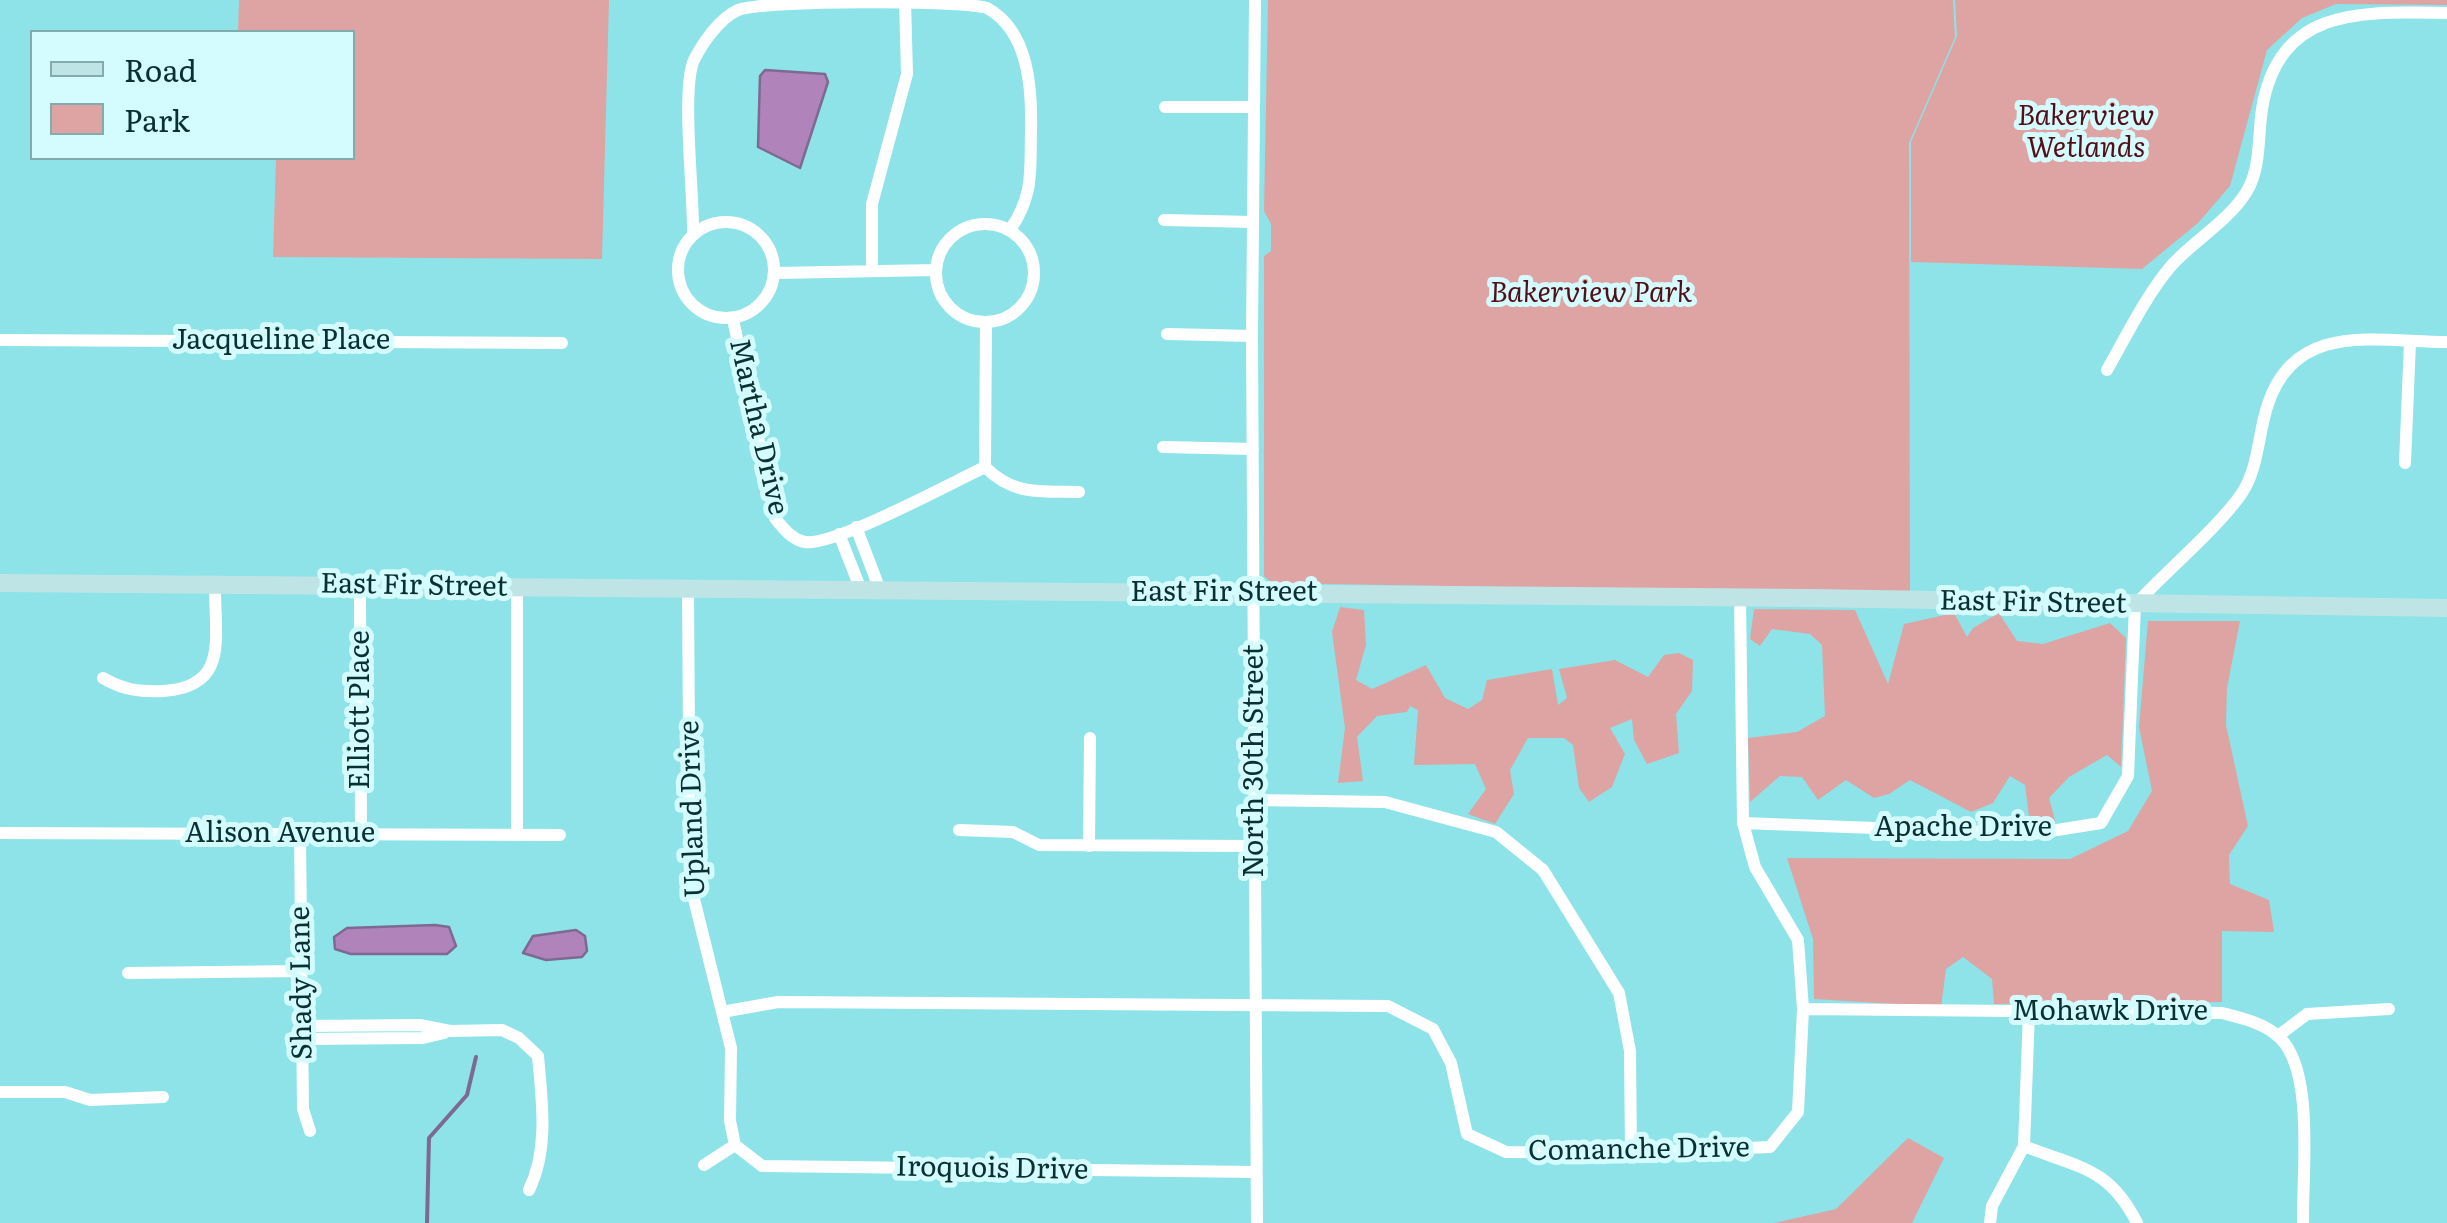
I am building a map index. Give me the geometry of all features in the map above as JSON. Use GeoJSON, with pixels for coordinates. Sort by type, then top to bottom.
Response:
{"type":"FeatureCollection","features":[{"type":"Feature","properties":{"kind":"street"},"geometry":{"type":"LineString","coordinates":[[693,234],[692,64],[710,33],[735,10],[768,1],[951,0],[987,8],[1014,36],[1032,84],[1029,202],[1010,230]]}},
{"type":"Feature","properties":{"kind":"street","name":"North 30th Street"},"geometry":{"type":"LineString","coordinates":[[1256,0],[1252,336],[1257,1223]]}},
{"type":"Feature","properties":{"kind":"street"},"geometry":{"type":"LineString","coordinates":[[872,271],[872,204],[907,74],[906,1]]}},
{"type":"Feature","properties":{"kind":"street"},"geometry":{"type":"LineString","coordinates":[[2107,370],[2156,285],[2247,192],[2266,93],[2280,57],[2291,44],[2331,20],[2361,12],[2447,14]]}},
{"type":"Feature","properties":{"kind":"street"},"geometry":{"type":"LineString","coordinates":[[1165,106],[1253,108]]}},
{"type":"Feature","properties":{"kind":"street"},"geometry":{"type":"LineString","coordinates":[[1164,220],[1253,222]]}},
{"type":"Feature","properties":{"kind":"street"},"geometry":{"type":"LineString","coordinates":[[710,224],[747,226],[772,254],[774,272],[761,302],[733,319],[703,313],[681,291],[676,271],[681,250],[693,234],[710,224]]}},
{"type":"Feature","properties":{"kind":"street"},"geometry":{"type":"LineString","coordinates":[[994,224],[1010,230],[1030,254],[1032,285],[1016,311],[986,322],[960,315],[942,296],[936,270],[948,240],[962,230],[994,224]]}},
{"type":"Feature","properties":{"kind":"street"},"geometry":{"type":"LineString","coordinates":[[774,272],[936,270]]}},
{"type":"Feature","properties":{"kind":"street","name":"Martha Drive"},"geometry":{"type":"LineString","coordinates":[[733,319],[775,518],[787,534],[805,542],[839,534]]}},
{"type":"Feature","properties":{"kind":"street"},"geometry":{"type":"LineString","coordinates":[[986,322],[984,467],[1002,484],[1031,491],[1079,492]]}},
{"type":"Feature","properties":{"kind":"street"},"geometry":{"type":"LineString","coordinates":[[1167,334],[1252,336]]}},
{"type":"Feature","properties":{"kind":"street","name":"Jacqueline Place"},"geometry":{"type":"LineString","coordinates":[[0,340],[562,343]]}},
{"type":"Feature","properties":{"kind":"street"},"geometry":{"type":"LineString","coordinates":[[2135,605],[2242,493],[2254,464],[2269,401],[2295,363],[2315,345],[2351,340],[2447,342]]}},
{"type":"Feature","properties":{"kind":"street"},"geometry":{"type":"LineString","coordinates":[[2405,463],[2410,342]]}},
{"type":"Feature","properties":{"kind":"street"},"geometry":{"type":"LineString","coordinates":[[1163,447],[1253,449]]}},
{"type":"Feature","properties":{"kind":"street"},"geometry":{"type":"LineString","coordinates":[[870,590],[839,534],[984,467]]}},
{"type":"Feature","properties":{"kind":"street"},"geometry":{"type":"LineString","coordinates":[[856,527],[870,590]]}},
{"type":"Feature","properties":{"kind":"street","name":"East Fir Street"},"geometry":{"type":"LineString","coordinates":[[0,583],[1740,597],[2447,608]]}},
{"type":"Feature","properties":{"kind":"street"},"geometry":{"type":"LineString","coordinates":[[103,678],[122,690],[155,691],[192,689],[209,675],[214,657],[214,584]]}},
{"type":"Feature","properties":{"kind":"street","name":"Elliott Place"},"geometry":{"type":"LineString","coordinates":[[360,586],[362,834]]}},
{"type":"Feature","properties":{"kind":"street"},"geometry":{"type":"LineString","coordinates":[[517,587],[517,834]]}},
{"type":"Feature","properties":{"kind":"street","name":"Upland Drive"},"geometry":{"type":"LineString","coordinates":[[688,589],[690,883],[731,1048],[730,1121],[736,1145]]}},
{"type":"Feature","properties":{"kind":"street","name":"Comanche Drive"},"geometry":{"type":"LineString","coordinates":[[722,1012],[778,1002],[1388,1006],[1434,1029],[1451,1064],[1467,1134],[1506,1152],[1631,1153],[1770,1147],[1782,1138],[1798,1112],[1804,1009],[1798,940],[1755,867],[1743,823],[1740,597]]}},
{"type":"Feature","properties":{"kind":"street","name":"Apache Drive"},"geometry":{"type":"LineString","coordinates":[[1743,823],[2032,834],[2102,823],[2128,776],[2135,605]]}},
{"type":"Feature","properties":{"kind":"street"},"geometry":{"type":"LineString","coordinates":[[1090,738],[1090,846]]}},
{"type":"Feature","properties":{"kind":"street"},"geometry":{"type":"LineString","coordinates":[[1254,800],[1385,802],[1496,832],[1543,870],[1619,993],[1630,1051],[1631,1153]]}},
{"type":"Feature","properties":{"kind":"street"},"geometry":{"type":"LineString","coordinates":[[959,830],[1013,832],[1039,846],[1255,846]]}},
{"type":"Feature","properties":{"kind":"street","name":"Alison Avenue"},"geometry":{"type":"LineString","coordinates":[[0,833],[560,834]]}},
{"type":"Feature","properties":{"kind":"street","name":"Shady Lane"},"geometry":{"type":"LineString","coordinates":[[300,834],[303,1109],[310,1131]]}},
{"type":"Feature","properties":{"kind":"street"},"geometry":{"type":"LineString","coordinates":[[128,973],[302,972]]}},
{"type":"Feature","properties":{"kind":"street","name":"Mohawk Drive"},"geometry":{"type":"LineString","coordinates":[[1804,1009],[2222,1013],[2278,1036]]}},
{"type":"Feature","properties":{"kind":"street"},"geometry":{"type":"LineString","coordinates":[[2303,1223],[2301,1083],[2294,1058],[2278,1036],[2307,1014],[2389,1010]]}},
{"type":"Feature","properties":{"kind":"street"},"geometry":{"type":"LineString","coordinates":[[1990,1223],[1992,1206],[2024,1146],[2029,1012]]}},
{"type":"Feature","properties":{"kind":"street"},"geometry":{"type":"LineString","coordinates":[[302,1033],[423,1038],[450,1031],[502,1030],[519,1038],[538,1056],[542,1164],[529,1190]]}},
{"type":"Feature","properties":{"kind":"street"},"geometry":{"type":"LineString","coordinates":[[0,1092],[65,1092],[90,1100],[163,1097]]}},
{"type":"Feature","properties":{"kind":"street"},"geometry":{"type":"LineString","coordinates":[[704,1166],[736,1145]]}},
{"type":"Feature","properties":{"kind":"street","name":"Iroquois Drive"},"geometry":{"type":"LineString","coordinates":[[736,1145],[762,1166],[1256,1172]]}},
{"type":"Feature","properties":{"kind":"street"},"geometry":{"type":"LineString","coordinates":[[2024,1146],[2102,1177],[2121,1190],[2137,1223]]}},
{"type":"Feature","properties":{"kind":"green space"},"geometry":{"type":"Polygon","coordinates":[[[239,0],[609,0],[602,259],[273,257],[276,160],[355,160],[355,30],[238,30],[239,0]]]}},
{"type":"Feature","properties":{"kind":"green space","name":"Bakerview Park"},"geometry":{"type":"Polygon","coordinates":[[[1268,0],[1953,0],[1955,37],[1909,143],[1910,594],[1272,583],[1264,576],[1264,256],[1271,251],[1271,224],[1264,211],[1268,0]]]}},
{"type":"Feature","properties":{"kind":"green space","name":"Bakerview Wetlands"},"geometry":{"type":"Polygon","coordinates":[[[1955,0],[2447,0],[2447,5],[2336,4],[2302,18],[2267,50],[2230,186],[2198,223],[2142,269],[1911,262],[1911,142],[1957,36],[1955,0]]]}},
{"type":"Feature","properties":{"kind":"green space"},"geometry":{"type":"Polygon","coordinates":[[[1340,607],[1364,610],[1366,645],[1356,680],[1372,689],[1426,665],[1445,698],[1468,709],[1482,700],[1487,680],[1552,669],[1558,705],[1567,698],[1559,669],[1615,660],[1648,677],[1664,655],[1679,653],[1693,660],[1692,691],[1676,714],[1679,753],[1647,764],[1634,740],[1632,719],[1610,728],[1625,754],[1612,787],[1589,802],[1579,788],[1573,745],[1564,738],[1528,738],[1510,770],[1514,794],[1495,824],[1468,814],[1486,789],[1475,764],[1414,765],[1418,710],[1410,706],[1407,712],[1377,716],[1357,737],[1363,781],[1338,783],[1345,728],[1332,632],[1340,607]]]}},
{"type":"Feature","properties":{"kind":"green space"},"geometry":{"type":"Polygon","coordinates":[[[1754,609],[1855,610],[1888,684],[1904,624],[1954,613],[1967,637],[1973,628],[1999,613],[2017,641],[2043,644],[2110,623],[2126,638],[2121,767],[2107,755],[2069,777],[2049,798],[2059,835],[2040,838],[2030,825],[2025,785],[2010,776],[1993,803],[1971,812],[1910,780],[1889,794],[1874,798],[1846,780],[1818,800],[1802,777],[1780,776],[1750,802],[1748,738],[1797,732],[1825,716],[1822,645],[1810,634],[1772,629],[1760,646],[1750,639],[1754,609]]]}},
{"type":"Feature","properties":{"kind":"green space"},"geometry":{"type":"Polygon","coordinates":[[[2148,621],[2240,621],[2227,688],[2226,725],[2248,826],[2229,855],[2230,884],[2269,900],[2274,932],[2222,931],[2222,1002],[1994,1004],[1992,979],[1963,957],[1946,969],[1941,1007],[1814,999],[1813,939],[1787,858],[2070,859],[2128,831],[2152,791],[2139,727],[2148,621]]]}},
{"type":"Feature","properties":{"kind":"green space"},"geometry":{"type":"Polygon","coordinates":[[[1908,1138],[1944,1158],[1912,1223],[1774,1223],[1836,1209],[1908,1138]]]}},
{"type":"Feature","properties":{"kind":"shaded area"},"geometry":{"type":"Polygon","coordinates":[[[765,70],[825,74],[828,82],[800,168],[758,147],[760,76],[765,70]]]}},
{"type":"Feature","properties":{"kind":"shaded area"},"geometry":{"type":"Polygon","coordinates":[[[449,927],[456,946],[447,954],[351,954],[335,949],[334,937],[347,928],[449,927]]]}},
{"type":"Feature","properties":{"kind":"shaded area"},"geometry":{"type":"Polygon","coordinates":[[[576,930],[585,936],[587,951],[582,957],[546,960],[523,953],[533,936],[576,930]]]}},
{"type":"Feature","properties":{"kind":"waterway"},"geometry":{"type":"LineString","coordinates":[[427,1223],[429,1138],[467,1095],[476,1057]]}}]}
